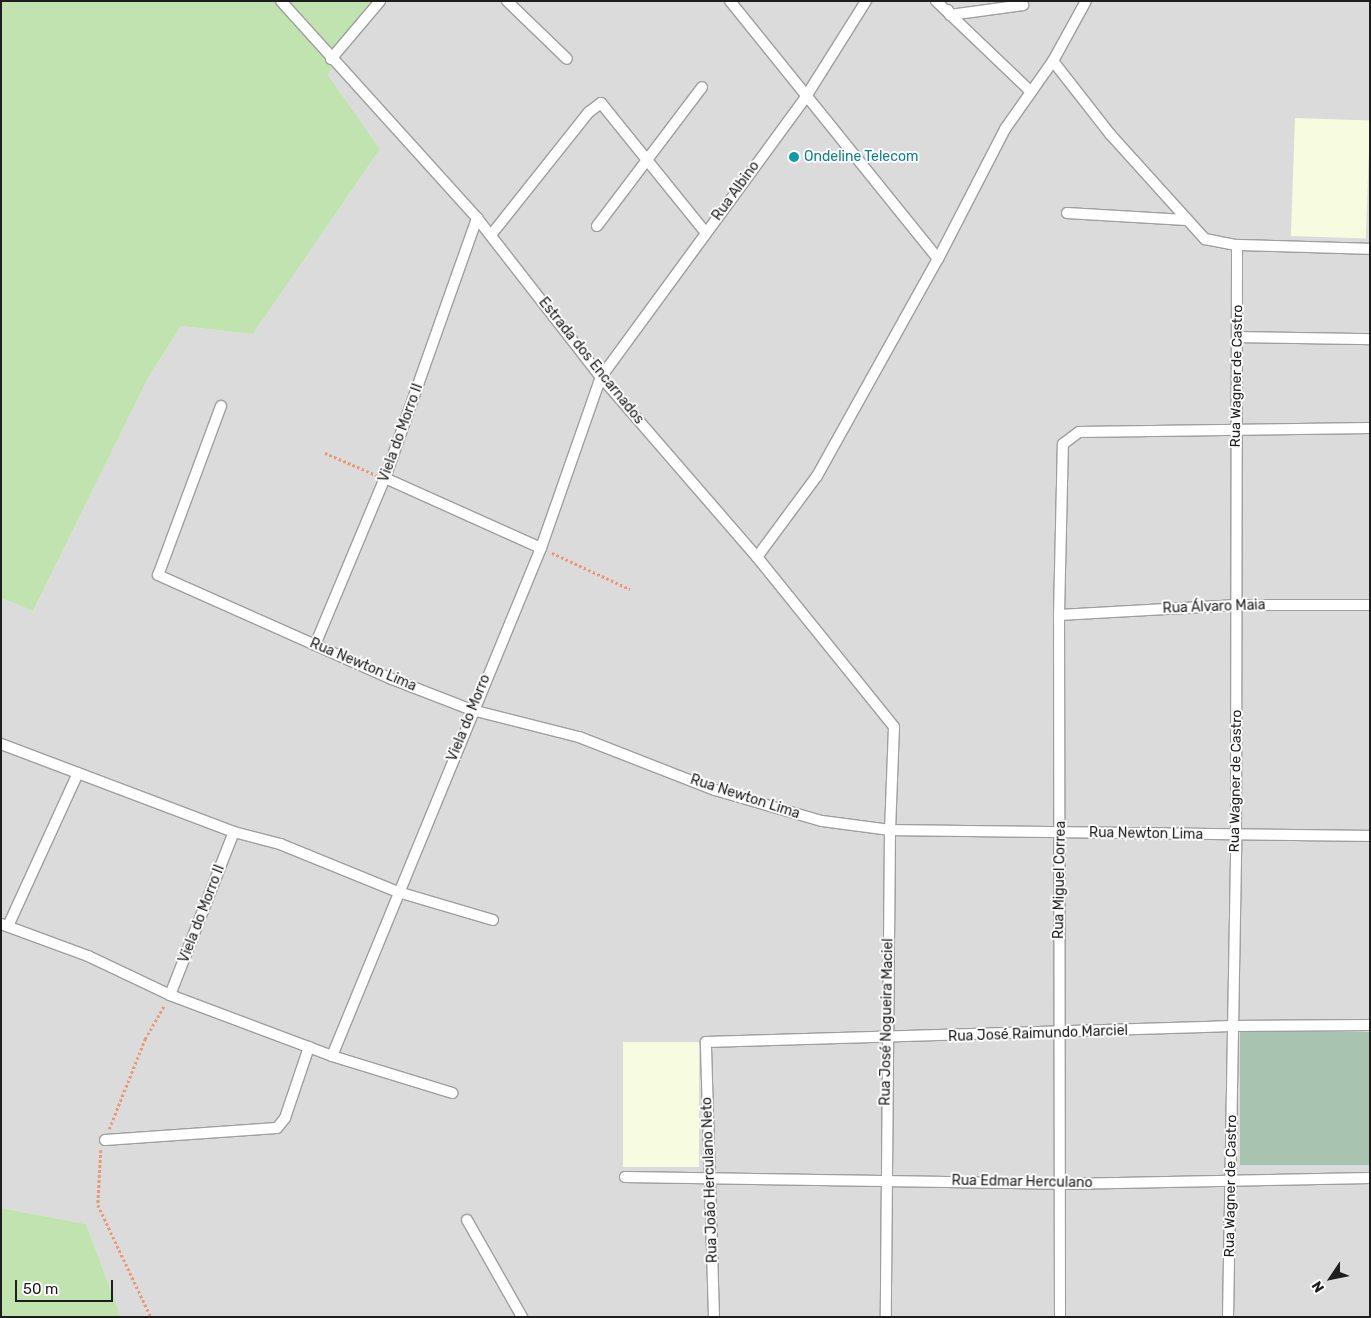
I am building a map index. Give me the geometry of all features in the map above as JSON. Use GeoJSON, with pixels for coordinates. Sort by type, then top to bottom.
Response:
{"type":"FeatureCollection","features":[{"type":"Feature","properties":{"kind":"street","name":"Estrada dos Encarnados"},"geometry":{"type":"LineString","coordinates":[[281,1],[331,59],[477,218],[601,377],[757,556],[894,727]]}},
{"type":"Feature","properties":{"kind":"street"},"geometry":{"type":"LineString","coordinates":[[331,59],[380,1]]}},
{"type":"Feature","properties":{"kind":"street"},"geometry":{"type":"LineString","coordinates":[[507,1],[567,60]]}},
{"type":"Feature","properties":{"kind":"street"},"geometry":{"type":"LineString","coordinates":[[730,1],[805,98],[938,259]]}},
{"type":"Feature","properties":{"kind":"street","name":"Rua Albino"},"geometry":{"type":"LineString","coordinates":[[601,377],[805,98],[866,1]]}},
{"type":"Feature","properties":{"kind":"street"},"geometry":{"type":"LineString","coordinates":[[936,1],[1029,90]]}},
{"type":"Feature","properties":{"kind":"street"},"geometry":{"type":"LineString","coordinates":[[945,1],[950,15]]}},
{"type":"Feature","properties":{"kind":"street"},"geometry":{"type":"LineString","coordinates":[[757,556],[817,476],[938,259],[1005,129],[1029,90],[1052,61],[1086,1]]}},
{"type":"Feature","properties":{"kind":"street"},"geometry":{"type":"LineString","coordinates":[[950,15],[1023,5]]}},
{"type":"Feature","properties":{"kind":"street"},"geometry":{"type":"LineString","coordinates":[[1052,61],[1110,134],[1205,239],[1238,245],[1370,249]]}},
{"type":"Feature","properties":{"kind":"street"},"geometry":{"type":"LineString","coordinates":[[597,226],[702,87]]}},
{"type":"Feature","properties":{"kind":"street"},"geometry":{"type":"LineString","coordinates":[[491,235],[589,112],[601,104],[648,159],[706,233]]}},
{"type":"Feature","properties":{"kind":"street"},"geometry":{"type":"LineString","coordinates":[[1067,213],[1186,220]]}},
{"type":"Feature","properties":{"kind":"street","name":"Viela do Morro II"},"geometry":{"type":"LineString","coordinates":[[315,645],[386,478],[477,218]]}},
{"type":"Feature","properties":{"kind":"street","name":"Rua Wagner de Castro"},"geometry":{"type":"LineString","coordinates":[[1228,1317],[1232,1182],[1232,1026],[1236,836],[1238,605],[1235,430],[1239,337],[1238,245]]}},
{"type":"Feature","properties":{"kind":"street"},"geometry":{"type":"LineString","coordinates":[[1239,337],[1370,339]]}},
{"type":"Feature","properties":{"kind":"street","name":"Viela do Morro"},"geometry":{"type":"LineString","coordinates":[[332,1056],[472,710],[541,548],[601,377]]}},
{"type":"Feature","properties":{"kind":"street","name":"Rua Newton Lima"},"geometry":{"type":"LineString","coordinates":[[221,406],[158,575],[315,645],[472,710],[579,737],[715,790],[822,821],[890,830],[1236,836],[1370,836]]}},
{"type":"Feature","properties":{"kind":"street"},"geometry":{"type":"LineString","coordinates":[[1235,430],[1370,428]]}},
{"type":"Feature","properties":{"kind":"street","name":"Rua Miguel Correa"},"geometry":{"type":"LineString","coordinates":[[1060,1317],[1058,1034],[1061,832],[1059,615],[1063,444],[1078,432],[1235,430]]}},
{"type":"Feature","properties":{"kind":"street"},"geometry":{"type":"LineString","coordinates":[[386,478],[541,548]]}},
{"type":"Feature","properties":{"kind":"street","name":"Rua Álvaro Maia"},"geometry":{"type":"LineString","coordinates":[[1059,615],[1238,605],[1370,604]]}},
{"type":"Feature","properties":{"kind":"street","name":"Rua José Nogueira Maciel"},"geometry":{"type":"LineString","coordinates":[[886,1317],[890,830],[894,727]]}},
{"type":"Feature","properties":{"kind":"street"},"geometry":{"type":"LineString","coordinates":[[1,744],[234,832],[280,844],[398,892],[493,920]]}},
{"type":"Feature","properties":{"kind":"street"},"geometry":{"type":"LineString","coordinates":[[78,773],[5,925],[88,956],[170,995],[309,1048],[452,1093]]}},
{"type":"Feature","properties":{"kind":"street","name":"Viela do Morro II"},"geometry":{"type":"LineString","coordinates":[[170,995],[234,832]]}},
{"type":"Feature","properties":{"kind":"street","name":"Rua José Raimundo Marciel"},"geometry":{"type":"LineString","coordinates":[[706,1042],[1058,1034],[1232,1026],[1370,1025]]}},
{"type":"Feature","properties":{"kind":"street","name":"Rua João Herculano Neto"},"geometry":{"type":"LineString","coordinates":[[706,1042],[714,1317]]}},
{"type":"Feature","properties":{"kind":"street"},"geometry":{"type":"LineString","coordinates":[[105,1140],[277,1128],[285,1118],[309,1048]]}},
{"type":"Feature","properties":{"kind":"street","name":"Rua Edmar Herculano"},"geometry":{"type":"LineString","coordinates":[[625,1177],[886,1179],[1060,1184],[1370,1178]]}},
{"type":"Feature","properties":{"kind":"street"},"geometry":{"type":"LineString","coordinates":[[467,1220],[522,1317]]}},
{"type":"Feature","properties":{"kind":"path"},"geometry":{"type":"LineString","coordinates":[[325,453],[386,478]]}},
{"type":"Feature","properties":{"kind":"path"},"geometry":{"type":"LineString","coordinates":[[541,548],[630,589]]}},
{"type":"Feature","properties":{"kind":"path"},"geometry":{"type":"LineString","coordinates":[[151,1317],[98,1205],[101,1151],[145,1039],[170,995]]}},
{"type":"Feature","properties":{"kind":"shaded area"},"geometry":{"type":"Polygon","coordinates":[[[374,1],[1370,1],[1370,1317],[121,1317],[86,1224],[1,1208],[1,598],[33,611],[149,376],[181,326],[253,334],[380,149],[328,75],[374,1]]]}},
{"type":"Feature","properties":{"kind":"shaded area"},"geometry":{"type":"Polygon","coordinates":[[[1295,118],[1370,121],[1366,239],[1291,236],[1295,118]]]}},
{"type":"Feature","properties":{"kind":"shaded area"},"geometry":{"type":"Polygon","coordinates":[[[1240,1032],[1370,1032],[1370,1165],[1240,1165],[1240,1032]]]}},
{"type":"Feature","properties":{"kind":"shaded area"},"geometry":{"type":"Polygon","coordinates":[[[623,1042],[699,1042],[699,1167],[623,1167],[623,1042]]]}},
{"type":"Feature","properties":{"kind":"green space"},"geometry":{"type":"Polygon","coordinates":[[[1,1],[374,1],[328,75],[380,149],[253,334],[181,326],[149,376],[33,611],[1,598],[1,1]]]}},
{"type":"Feature","properties":{"kind":"green space"},"geometry":{"type":"Polygon","coordinates":[[[1,1208],[86,1224],[121,1317],[1,1317],[1,1208]]]}},
{"type":"Feature","properties":{"kind":"place","name":"Ondeline Telecom"},"geometry":{"type":"Point","coordinates":[794,157]}}]}
